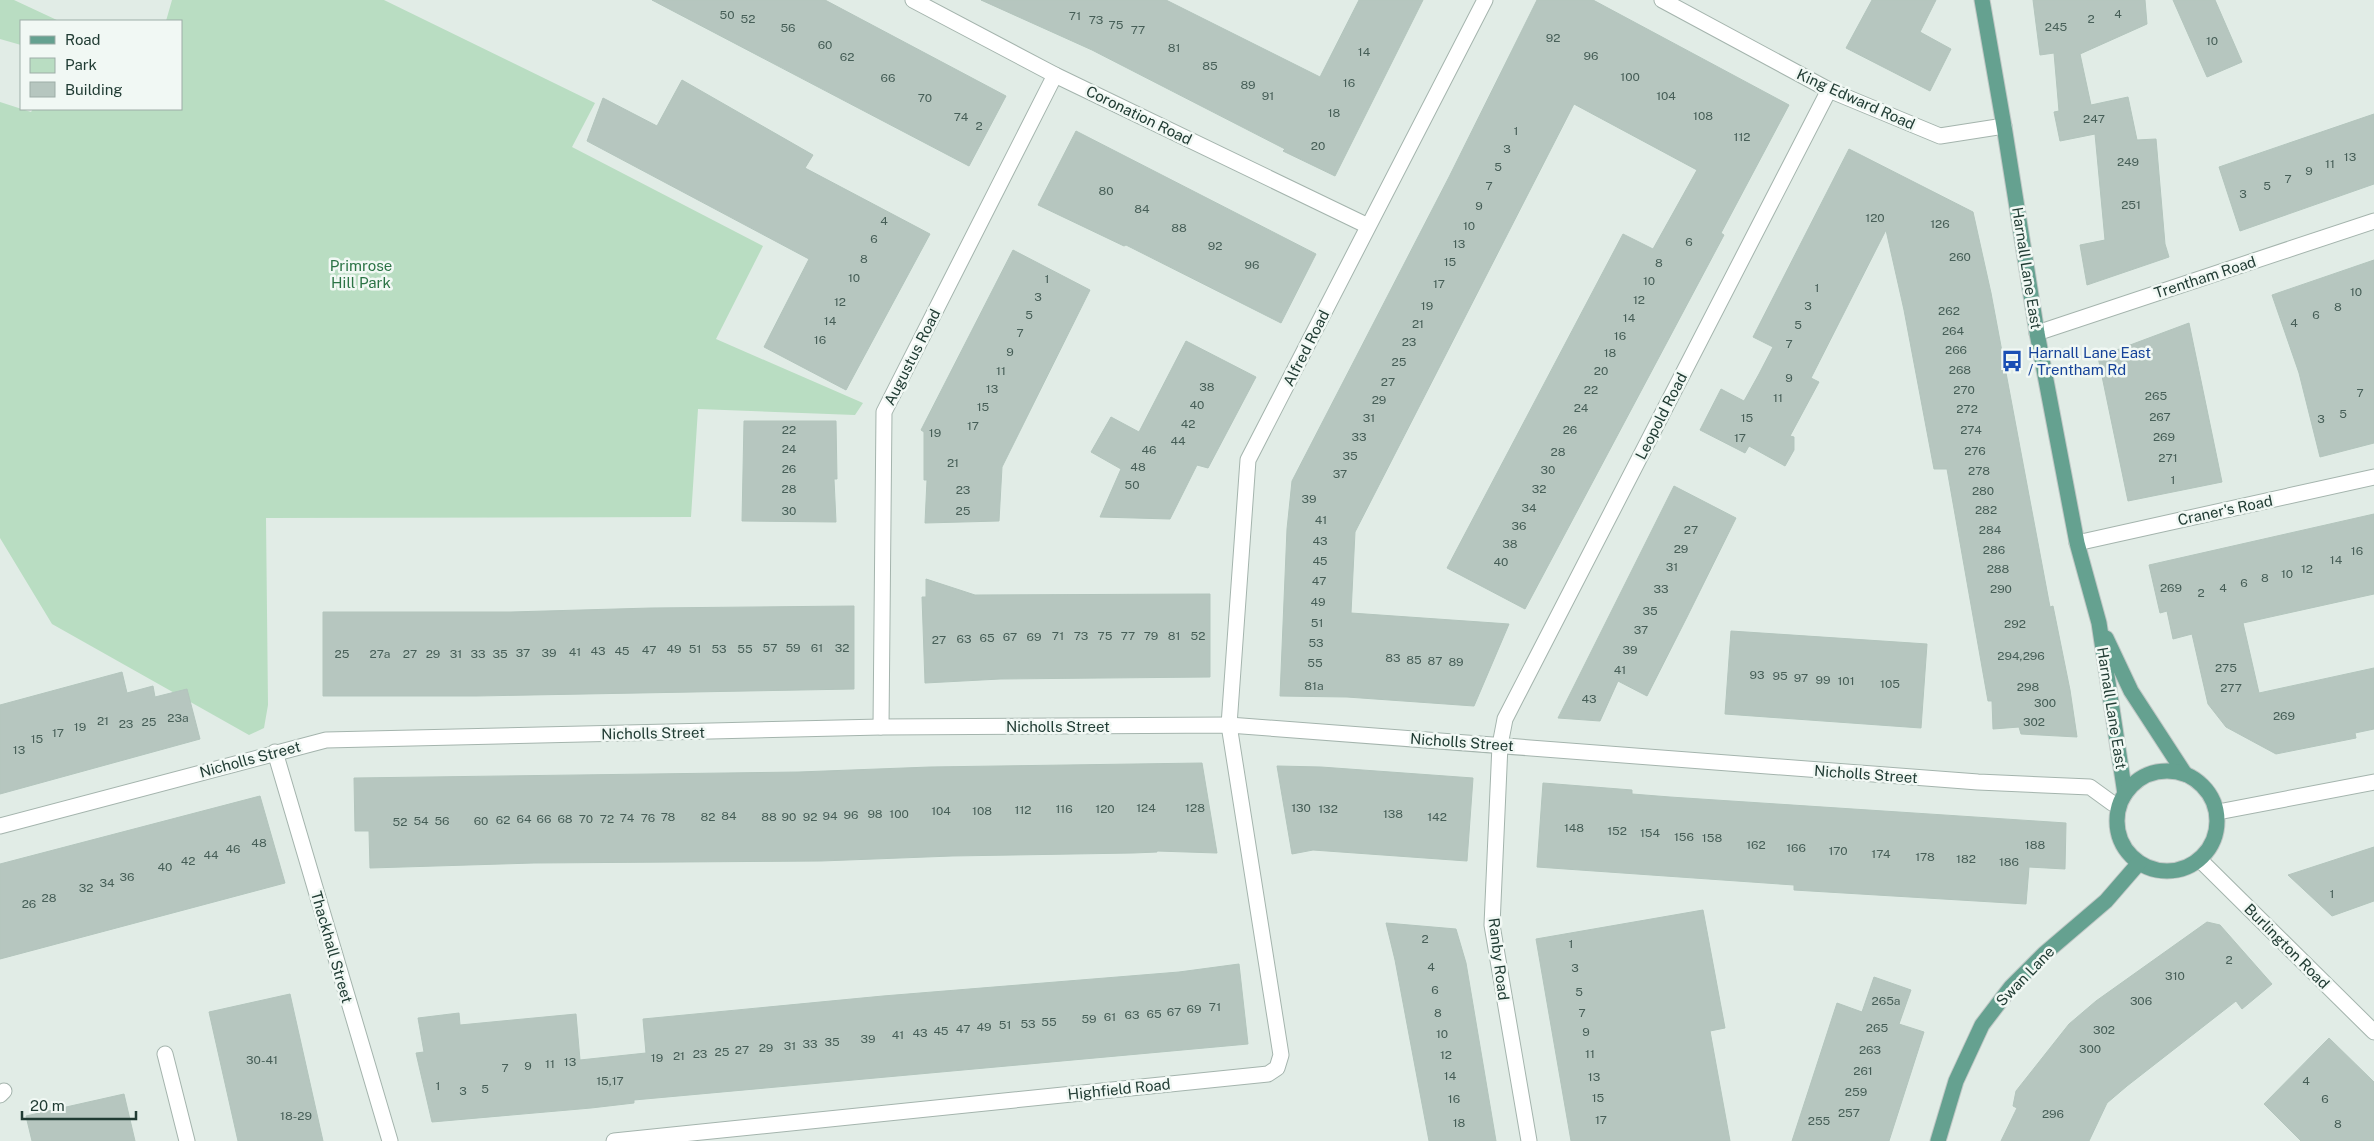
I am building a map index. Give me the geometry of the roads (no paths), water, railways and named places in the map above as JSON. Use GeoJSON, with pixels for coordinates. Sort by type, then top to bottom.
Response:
{"type":"FeatureCollection","features":[{"type":"Feature","properties":{"kind":"main road","name":"Harnall Lane East"},"geometry":{"type":"LineString","coordinates":[[1982,0],[2037,333],[2077,543],[2099,623],[2122,799]]}},
{"type":"Feature","properties":{"kind":"main road","name":"Harnall Lane East"},"geometry":{"type":"LineString","coordinates":[[2099,623],[2131,691],[2185,774]]}},
{"type":"Feature","properties":{"kind":"main road"},"geometry":{"type":"LineString","coordinates":[[2169,770],[2185,774],[2200,783],[2211,796],[2218,812],[2217,830],[2211,847],[2200,860],[2186,869],[2170,872],[2154,870],[2139,863],[2130,856],[2120,841],[2117,818],[2122,799],[2136,781],[2151,773],[2169,770]]}},
{"type":"Feature","properties":{"kind":"main road","name":"Swan Lane"},"geometry":{"type":"LineString","coordinates":[[1938,1141],[1956,1080],[1982,1025],[2011,986],[2044,954],[2106,901],[2139,863]]}},
{"type":"Feature","properties":{"kind":"street","name":"Coronation Road"},"geometry":{"type":"LineString","coordinates":[[913,0],[1055,74],[1368,226]]}},
{"type":"Feature","properties":{"kind":"street","name":"Alfred Road"},"geometry":{"type":"LineString","coordinates":[[1229,725],[1248,460],[1485,0]]}},
{"type":"Feature","properties":{"kind":"street","name":"King Edward Road"},"geometry":{"type":"LineString","coordinates":[[1662,0],[1828,90],[1940,136],[2004,126]]}},
{"type":"Feature","properties":{"kind":"street","name":"Augustus Road"},"geometry":{"type":"LineString","coordinates":[[882,727],[884,412],[1055,74]]}},
{"type":"Feature","properties":{"kind":"street","name":"Leopold Road"},"geometry":{"type":"LineString","coordinates":[[1500,745],[1505,719],[1828,90]]}},
{"type":"Feature","properties":{"kind":"street","name":"Trentham Road"},"geometry":{"type":"LineString","coordinates":[[2037,333],[2374,221]]}},
{"type":"Feature","properties":{"kind":"street","name":"Craner's Road"},"geometry":{"type":"LineString","coordinates":[[2077,543],[2374,477]]}},
{"type":"Feature","properties":{"kind":"street","name":"Nicholls Street"},"geometry":{"type":"LineString","coordinates":[[0,826],[326,740],[882,727],[1229,725],[1978,782],[2090,787],[2112,803],[2122,799]]}},
{"type":"Feature","properties":{"kind":"street","name":"Highfield Road"},"geometry":{"type":"LineString","coordinates":[[614,1141],[1274,1072],[1280,1062],[1281,1054],[1229,725]]}},
{"type":"Feature","properties":{"kind":"street","name":"Ranby Road"},"geometry":{"type":"LineString","coordinates":[[1500,745],[1492,926],[1529,1141]]}},
{"type":"Feature","properties":{"kind":"street","name":"Thackhall Street"},"geometry":{"type":"LineString","coordinates":[[275,752],[390,1141]]}},
{"type":"Feature","properties":{"kind":"street"},"geometry":{"type":"LineString","coordinates":[[2218,812],[2374,782]]}},
{"type":"Feature","properties":{"kind":"street","name":"Burlington Road"},"geometry":{"type":"LineString","coordinates":[[2200,860],[2374,1032]]}},
{"type":"Feature","properties":{"kind":"street"},"geometry":{"type":"LineString","coordinates":[[165,1054],[187,1141]]}},
{"type":"Feature","properties":{"kind":"place","name":"Harnall Lane East / Trentham Rd"},"geometry":{"type":"Point","coordinates":[2012,361]}},
{"type":"Feature","properties":{"kind":"park label","name":"Primrose Hill Park"},"geometry":{"type":"Point","coordinates":[361,274]}}]}
